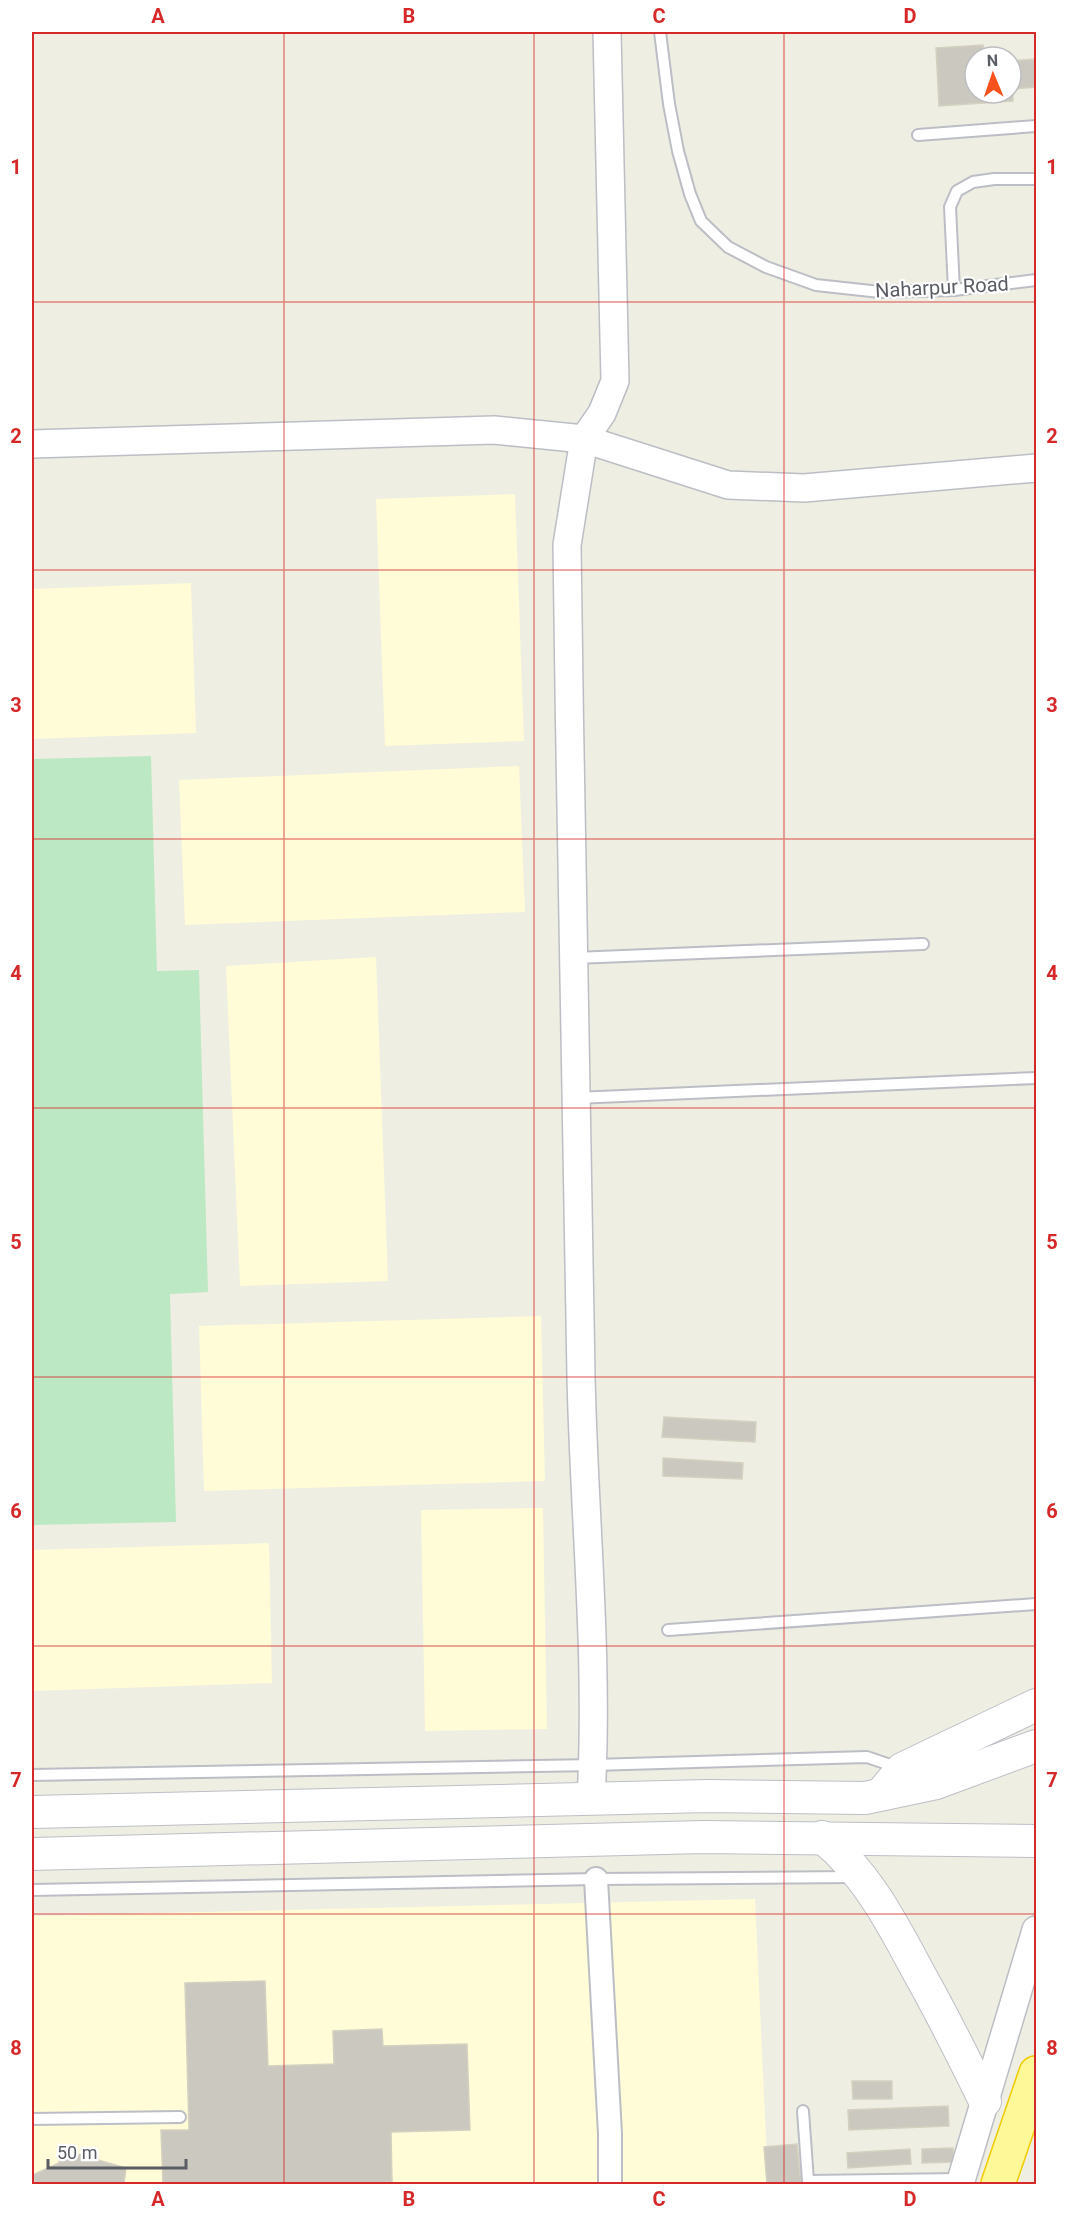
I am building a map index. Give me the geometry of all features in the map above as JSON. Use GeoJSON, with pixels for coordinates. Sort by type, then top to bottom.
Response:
{"type":"FeatureCollection","features":[{"type":"Feature","properties":{"kind":"highway"},"geometry":{"type":"LineString","coordinates":[[998,2184],[1036,2073]]}},
{"type":"Feature","properties":{"kind":"main road"},"geometry":{"type":"LineString","coordinates":[[881,1794],[902,1769],[1036,1705]]}},
{"type":"Feature","properties":{"kind":"main road"},"geometry":{"type":"LineString","coordinates":[[32,1812],[591,1798],[865,1797],[936,1783],[1036,1746]]}},
{"type":"Feature","properties":{"kind":"main road"},"geometry":{"type":"LineString","coordinates":[[32,1854],[680,1838],[1036,1841]]}},
{"type":"Feature","properties":{"kind":"main road"},"geometry":{"type":"LineString","coordinates":[[822,1838],[842,1853],[862,1877],[917,1969],[985,2101]]}},
{"type":"Feature","properties":{"kind":"street"},"geometry":{"type":"LineString","coordinates":[[591,1798],[593,1765],[592,1629],[581,1380],[567,545],[584,439],[602,413],[615,381],[607,32]]}},
{"type":"Feature","properties":{"kind":"street"},"geometry":{"type":"LineString","coordinates":[[32,444],[494,430],[584,439],[728,485],[804,488],[1036,468]]}},
{"type":"Feature","properties":{"kind":"street"},"geometry":{"type":"LineString","coordinates":[[596,1879],[610,2134],[610,2184]]}},
{"type":"Feature","properties":{"kind":"street"},"geometry":{"type":"LineString","coordinates":[[961,2182],[1036,1930]]}},
{"type":"Feature","properties":{"kind":"lane","name":"Naharpur Road"},"geometry":{"type":"LineString","coordinates":[[660,32],[669,104],[678,151],[690,194],[701,221],[728,247],[766,267],[816,285],[880,292],[954,290],[1036,280]]}},
{"type":"Feature","properties":{"kind":"lane"},"geometry":{"type":"LineString","coordinates":[[918,135],[1036,126]]}},
{"type":"Feature","properties":{"kind":"lane"},"geometry":{"type":"LineString","coordinates":[[954,290],[950,207],[957,191],[972,182],[994,179],[1036,179]]}},
{"type":"Feature","properties":{"kind":"lane"},"geometry":{"type":"LineString","coordinates":[[574,958],[923,944]]}},
{"type":"Feature","properties":{"kind":"lane"},"geometry":{"type":"LineString","coordinates":[[576,1098],[1036,1078]]}},
{"type":"Feature","properties":{"kind":"lane"},"geometry":{"type":"LineString","coordinates":[[668,1630],[1036,1604]]}},
{"type":"Feature","properties":{"kind":"lane"},"geometry":{"type":"LineString","coordinates":[[32,1775],[593,1765],[867,1757],[902,1769]]}},
{"type":"Feature","properties":{"kind":"lane"},"geometry":{"type":"LineString","coordinates":[[32,1890],[596,1879],[862,1877]]}},
{"type":"Feature","properties":{"kind":"lane"},"geometry":{"type":"LineString","coordinates":[[803,2111],[808,2181],[961,2182]]}},
{"type":"Feature","properties":{"kind":"lane"},"geometry":{"type":"LineString","coordinates":[[32,2119],[180,2117]]}},
{"type":"Feature","properties":{"kind":"shaded area"},"geometry":{"type":"Polygon","coordinates":[[[515,494],[524,741],[385,746],[376,499],[515,494]]]}},
{"type":"Feature","properties":{"kind":"shaded area"},"geometry":{"type":"Polygon","coordinates":[[[191,583],[196,733],[32,739],[32,589],[191,583]]]}},
{"type":"Feature","properties":{"kind":"shaded area"},"geometry":{"type":"Polygon","coordinates":[[[519,766],[525,912],[185,925],[179,780],[519,766]]]}},
{"type":"Feature","properties":{"kind":"shaded area"},"geometry":{"type":"Polygon","coordinates":[[[376,957],[388,1281],[240,1286],[226,966],[376,957]]]}},
{"type":"Feature","properties":{"kind":"shaded area"},"geometry":{"type":"Polygon","coordinates":[[[541,1316],[545,1481],[204,1491],[199,1326],[541,1316]]]}},
{"type":"Feature","properties":{"kind":"shaded area"},"geometry":{"type":"Polygon","coordinates":[[[543,1508],[547,1729],[425,1731],[421,1510],[543,1508]]]}},
{"type":"Feature","properties":{"kind":"shaded area"},"geometry":{"type":"Polygon","coordinates":[[[269,1543],[272,1683],[32,1691],[32,1550],[269,1543]]]}},
{"type":"Feature","properties":{"kind":"shaded area"},"geometry":{"type":"Polygon","coordinates":[[[755,1899],[768,2184],[32,2184],[32,1916],[755,1899]]]}},
{"type":"Feature","properties":{"kind":"green space"},"geometry":{"type":"Polygon","coordinates":[[[151,756],[157,971],[199,970],[208,1292],[170,1294],[176,1522],[32,1525],[32,759],[151,756]]]}},
{"type":"Feature","properties":{"kind":"building"},"geometry":{"type":"Polygon","coordinates":[[[963,46],[963,104],[939,106],[936,48],[963,46]]]}},
{"type":"Feature","properties":{"kind":"building"},"geometry":{"type":"Polygon","coordinates":[[[1036,59],[1036,87],[1023,88],[1023,60],[1036,59]]]}},
{"type":"Feature","properties":{"kind":"building"},"geometry":{"type":"Polygon","coordinates":[[[664,1417],[756,1422],[755,1442],[662,1437],[664,1417]]]}},
{"type":"Feature","properties":{"kind":"building"},"geometry":{"type":"Polygon","coordinates":[[[663,1458],[743,1463],[742,1479],[663,1476],[663,1458]]]}},
{"type":"Feature","properties":{"kind":"building"},"geometry":{"type":"Polygon","coordinates":[[[265,1981],[268,2066],[334,2064],[333,2031],[382,2029],[383,2046],[467,2044],[470,2130],[391,2132],[392,2182],[163,2184],[161,2130],[189,2130],[185,1983],[265,1981]]]}},
{"type":"Feature","properties":{"kind":"building"},"geometry":{"type":"Polygon","coordinates":[[[852,2081],[892,2081],[892,2099],[853,2099],[852,2081]]]}},
{"type":"Feature","properties":{"kind":"building"},"geometry":{"type":"Polygon","coordinates":[[[948,2106],[949,2126],[849,2130],[848,2110],[948,2106]]]}},
{"type":"Feature","properties":{"kind":"building"},"geometry":{"type":"Polygon","coordinates":[[[797,2144],[801,2184],[767,2184],[764,2147],[797,2144]]]}},
{"type":"Feature","properties":{"kind":"building"},"geometry":{"type":"Polygon","coordinates":[[[953,2148],[954,2162],[922,2163],[922,2149],[953,2148]]]}},
{"type":"Feature","properties":{"kind":"building"},"geometry":{"type":"Polygon","coordinates":[[[910,2149],[911,2164],[848,2168],[847,2153],[910,2149]]]}},
{"type":"Feature","properties":{"kind":"building"},"geometry":{"type":"Polygon","coordinates":[[[97,2154],[98,2160],[126,2168],[124,2184],[36,2184],[33,2175],[59,2163],[60,2155],[97,2154]]]}}]}
